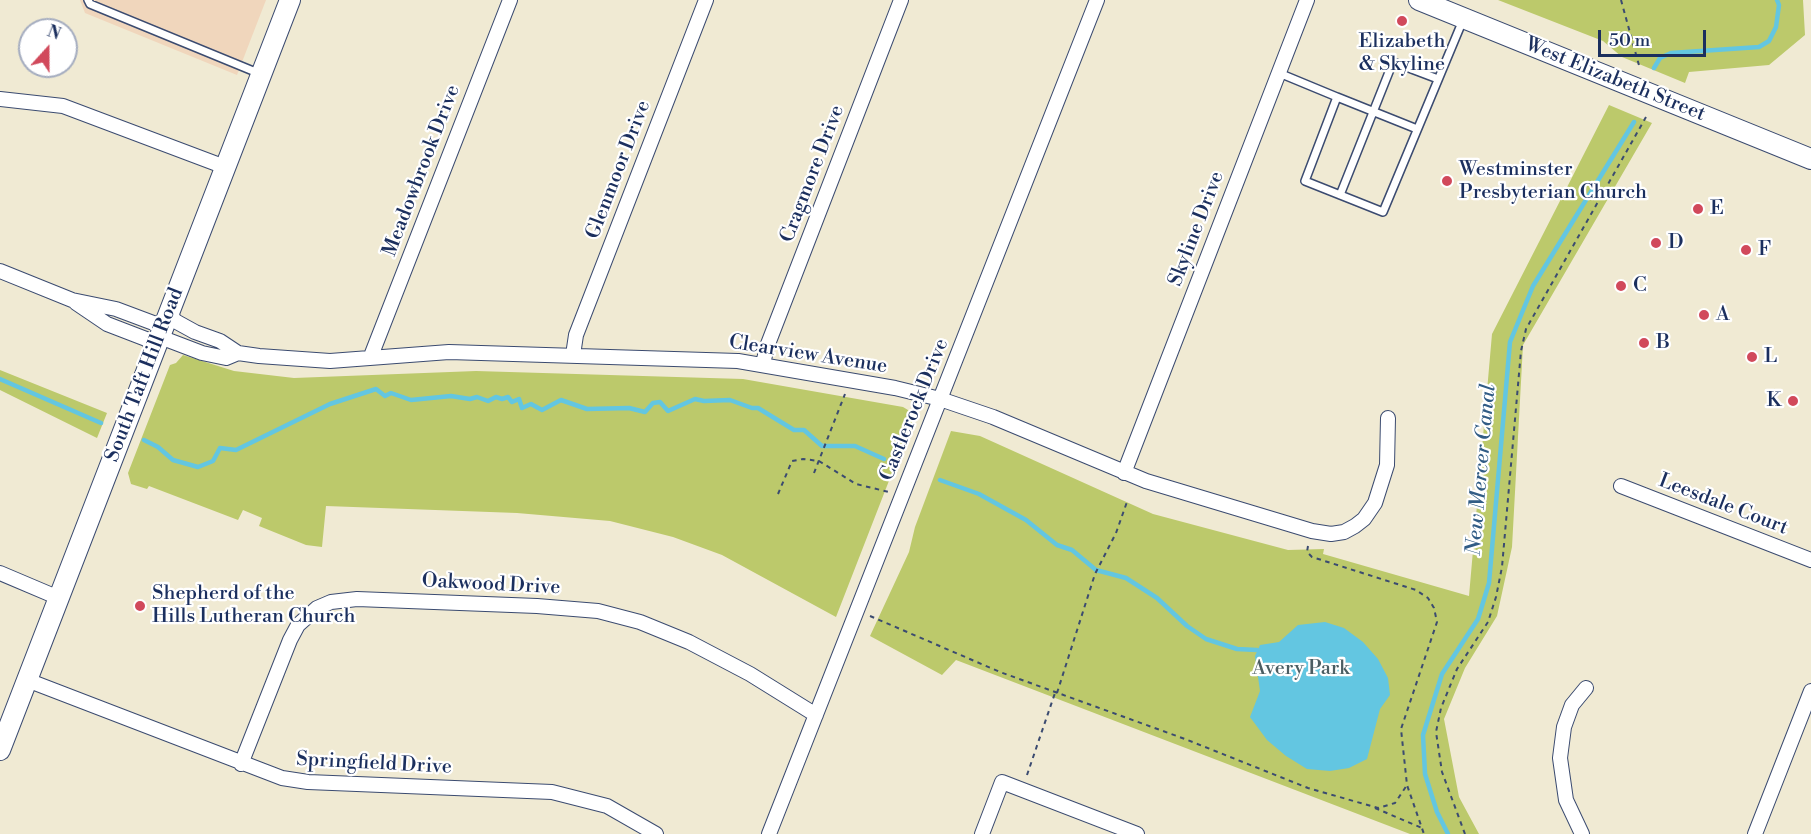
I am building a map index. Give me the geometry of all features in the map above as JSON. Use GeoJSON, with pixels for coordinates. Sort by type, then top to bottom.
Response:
{"type":"FeatureCollection","features":[{"type":"Feature","properties":{"kind":"main road","name":"South Taft Hill Road"},"geometry":{"type":"LineString","coordinates":[[0,750],[290,0]]}},
{"type":"Feature","properties":{"kind":"main road","name":"West Elizabeth Street"},"geometry":{"type":"LineString","coordinates":[[1419,0],[1811,159]]}},
{"type":"Feature","properties":{"kind":"street","name":"Meadowbrook Drive"},"geometry":{"type":"LineString","coordinates":[[371,356],[510,0]]}},
{"type":"Feature","properties":{"kind":"street","name":"Glenmoor Drive"},"geometry":{"type":"LineString","coordinates":[[573,355],[576,336],[706,0]]}},
{"type":"Feature","properties":{"kind":"street","name":"Cragmore Drive"},"geometry":{"type":"LineString","coordinates":[[763,363],[768,344],[901,0]]}},
{"type":"Feature","properties":{"kind":"street","name":"Castlerock Drive"},"geometry":{"type":"LineString","coordinates":[[769,834],[1097,0]]}},
{"type":"Feature","properties":{"kind":"street","name":"Skyline Drive"},"geometry":{"type":"LineString","coordinates":[[1124,473],[1306,0]]}},
{"type":"Feature","properties":{"kind":"street"},"geometry":{"type":"LineString","coordinates":[[0,99],[63,106],[225,167]]}},
{"type":"Feature","properties":{"kind":"street","name":"Clearview Avenue"},"geometry":{"type":"LineString","coordinates":[[0,271],[72,300],[116,309],[202,353],[226,358],[238,353],[330,361],[371,356],[449,352],[763,363],[940,399],[993,417],[1124,473],[1312,531],[1331,534],[1344,532],[1364,519],[1384,482],[1389,444],[1388,418]]}},
{"type":"Feature","properties":{"kind":"street","name":"Clearview Avenue"},"geometry":{"type":"LineString","coordinates":[[72,300],[107,324],[146,339],[162,331],[184,327],[219,340],[238,353]]}},
{"type":"Feature","properties":{"kind":"street","name":"Leesdale Court"},"geometry":{"type":"LineString","coordinates":[[1622,486],[1811,560]]}},
{"type":"Feature","properties":{"kind":"street"},"geometry":{"type":"LineString","coordinates":[[0,573],[59,598]]}},
{"type":"Feature","properties":{"kind":"street","name":"Oakwood Drive"},"geometry":{"type":"LineString","coordinates":[[241,764],[290,639],[298,625],[317,608],[331,602],[357,599],[537,606],[609,614],[640,622],[688,642],[750,674],[816,715]]}},
{"type":"Feature","properties":{"kind":"street","name":"Springfield Drive"},"geometry":{"type":"LineString","coordinates":[[27,680],[282,778],[308,782],[552,792],[607,806],[656,834]]}},
{"type":"Feature","properties":{"kind":"street"},"geometry":{"type":"LineString","coordinates":[[1582,834],[1566,800],[1560,758],[1564,726],[1572,705],[1586,688]]}},
{"type":"Feature","properties":{"kind":"street"},"geometry":{"type":"LineString","coordinates":[[1755,834],[1811,691]]}},
{"type":"Feature","properties":{"kind":"street"},"geometry":{"type":"LineString","coordinates":[[982,834],[1002,782],[1137,834]]}},
{"type":"Feature","properties":{"kind":"lane"},"geometry":{"type":"LineString","coordinates":[[88,0],[90,4],[260,74]]}},
{"type":"Feature","properties":{"kind":"lane"},"geometry":{"type":"LineString","coordinates":[[1337,97],[1305,181],[1383,212],[1464,18]]}},
{"type":"Feature","properties":{"kind":"lane"},"geometry":{"type":"LineString","coordinates":[[1340,195],[1393,63],[1438,79]]}},
{"type":"Feature","properties":{"kind":"lane"},"geometry":{"type":"LineString","coordinates":[[1279,73],[1418,129]]}},
{"type":"Feature","properties":{"kind":"path"},"geometry":{"type":"LineString","coordinates":[[1621,0],[1640,69]]}},
{"type":"Feature","properties":{"kind":"path"},"geometry":{"type":"LineString","coordinates":[[1465,834],[1442,772],[1436,732],[1441,708],[1457,669],[1488,622],[1496,597],[1502,567],[1521,351],[1526,329],[1646,117]]}},
{"type":"Feature","properties":{"kind":"path"},"geometry":{"type":"LineString","coordinates":[[814,473],[848,380]]}},
{"type":"Feature","properties":{"kind":"path"},"geometry":{"type":"LineString","coordinates":[[778,494],[792,461],[803,459],[819,461],[856,484],[902,496]]}},
{"type":"Feature","properties":{"kind":"path"},"geometry":{"type":"LineString","coordinates":[[1022,789],[1064,667],[1071,654],[1095,574],[1116,533],[1128,499]]}},
{"type":"Feature","properties":{"kind":"path"},"geometry":{"type":"LineString","coordinates":[[1312,531],[1307,552],[1312,557],[1416,590],[1428,598],[1434,608],[1437,622],[1401,729],[1407,785],[1424,834]]}},
{"type":"Feature","properties":{"kind":"path"},"geometry":{"type":"LineString","coordinates":[[857,610],[892,627],[1056,692],[1308,788],[1391,813],[1422,828]]}},
{"type":"Feature","properties":{"kind":"path"},"geometry":{"type":"LineString","coordinates":[[1369,807],[1388,807],[1395,803],[1407,785]]}},
{"type":"Feature","properties":{"kind":"shaded area"},"geometry":{"type":"Polygon","coordinates":[[[80,0],[266,0],[237,75],[85,13],[80,0]]]}},
{"type":"Feature","properties":{"kind":"green space"},"geometry":{"type":"Polygon","coordinates":[[[1498,0],[1803,0],[1805,35],[1769,65],[1689,72],[1685,83],[1622,57],[1603,41],[1498,0]]]}},
{"type":"Feature","properties":{"kind":"green space","name":"Avery Park"},"geometry":{"type":"Polygon","coordinates":[[[1609,105],[1652,123],[1523,345],[1512,547],[1497,616],[1465,668],[1444,719],[1459,797],[1479,834],[1410,834],[956,660],[942,675],[870,636],[909,552],[915,527],[951,431],[980,436],[1153,514],[1288,550],[1324,549],[1323,554],[1469,596],[1492,334],[1609,105]]]}},
{"type":"Feature","properties":{"kind":"green space"},"geometry":{"type":"Polygon","coordinates":[[[183,355],[234,371],[294,378],[476,371],[743,379],[903,407],[913,413],[913,419],[836,617],[722,555],[673,537],[610,521],[517,513],[326,506],[322,547],[306,545],[259,526],[262,518],[243,510],[238,520],[149,486],[147,489],[131,484],[128,473],[170,365],[176,363],[183,355]]]}},
{"type":"Feature","properties":{"kind":"green space"},"geometry":{"type":"Polygon","coordinates":[[[0,370],[107,413],[97,438],[0,390],[0,370]]]}},
{"type":"Feature","properties":{"kind":"water"},"geometry":{"type":"Polygon","coordinates":[[[1325,622],[1344,628],[1363,642],[1378,659],[1388,678],[1390,695],[1380,709],[1367,759],[1349,768],[1330,771],[1307,769],[1286,756],[1267,740],[1250,717],[1260,691],[1255,656],[1260,645],[1279,642],[1298,625],[1325,622]]]}},
{"type":"Feature","properties":{"kind":"waterway","name":"New Mercer Canal"},"geometry":{"type":"LineString","coordinates":[[1654,68],[1660,58],[1671,53],[1759,47],[1769,41],[1776,27],[1779,5],[1777,0]]}},
{"type":"Feature","properties":{"kind":"waterway","name":"New Mercer Canal"},"geometry":{"type":"LineString","coordinates":[[1448,834],[1437,812],[1425,774],[1423,735],[1442,674],[1478,619],[1489,583],[1510,342],[1533,286],[1634,122]]}},
{"type":"Feature","properties":{"kind":"waterway"},"geometry":{"type":"LineString","coordinates":[[0,379],[101,423]]}},
{"type":"Feature","properties":{"kind":"waterway"},"geometry":{"type":"LineString","coordinates":[[144,440],[158,447],[173,460],[198,467],[213,461],[220,448],[236,450],[330,404],[376,389],[385,396],[391,393],[411,400],[451,396],[470,399],[477,397],[488,401],[496,397],[502,399],[508,397],[512,402],[519,399],[522,408],[531,404],[542,410],[561,400],[587,409],[629,408],[645,412],[653,403],[660,402],[668,411],[695,399],[730,400],[758,408],[794,430],[804,430],[822,446],[855,446],[884,459]]}},
{"type":"Feature","properties":{"kind":"waterway"},"geometry":{"type":"LineString","coordinates":[[940,480],[979,494],[1026,520],[1057,545],[1072,550],[1096,570],[1126,578],[1157,598],[1187,626],[1206,639],[1237,649],[1257,650]]}},
{"type":"Feature","properties":{"kind":"place","name":"Elizabeth & Skyline"},"geometry":{"type":"Point","coordinates":[1402,21]}},
{"type":"Feature","properties":{"kind":"place","name":"Westminster Presbyterian Church"},"geometry":{"type":"Point","coordinates":[1447,181]}},
{"type":"Feature","properties":{"kind":"place","name":"E"},"geometry":{"type":"Point","coordinates":[1698,209]}},
{"type":"Feature","properties":{"kind":"place","name":"D"},"geometry":{"type":"Point","coordinates":[1656,243]}},
{"type":"Feature","properties":{"kind":"place","name":"F"},"geometry":{"type":"Point","coordinates":[1746,250]}},
{"type":"Feature","properties":{"kind":"place","name":"C"},"geometry":{"type":"Point","coordinates":[1621,286]}},
{"type":"Feature","properties":{"kind":"place","name":"A"},"geometry":{"type":"Point","coordinates":[1704,315]}},
{"type":"Feature","properties":{"kind":"place","name":"B"},"geometry":{"type":"Point","coordinates":[1644,343]}},
{"type":"Feature","properties":{"kind":"place","name":"L"},"geometry":{"type":"Point","coordinates":[1752,357]}},
{"type":"Feature","properties":{"kind":"place","name":"K"},"geometry":{"type":"Point","coordinates":[1793,401]}},
{"type":"Feature","properties":{"kind":"place","name":"Shepherd of the Hills Lutheran Church"},"geometry":{"type":"Point","coordinates":[140,606]}}]}
